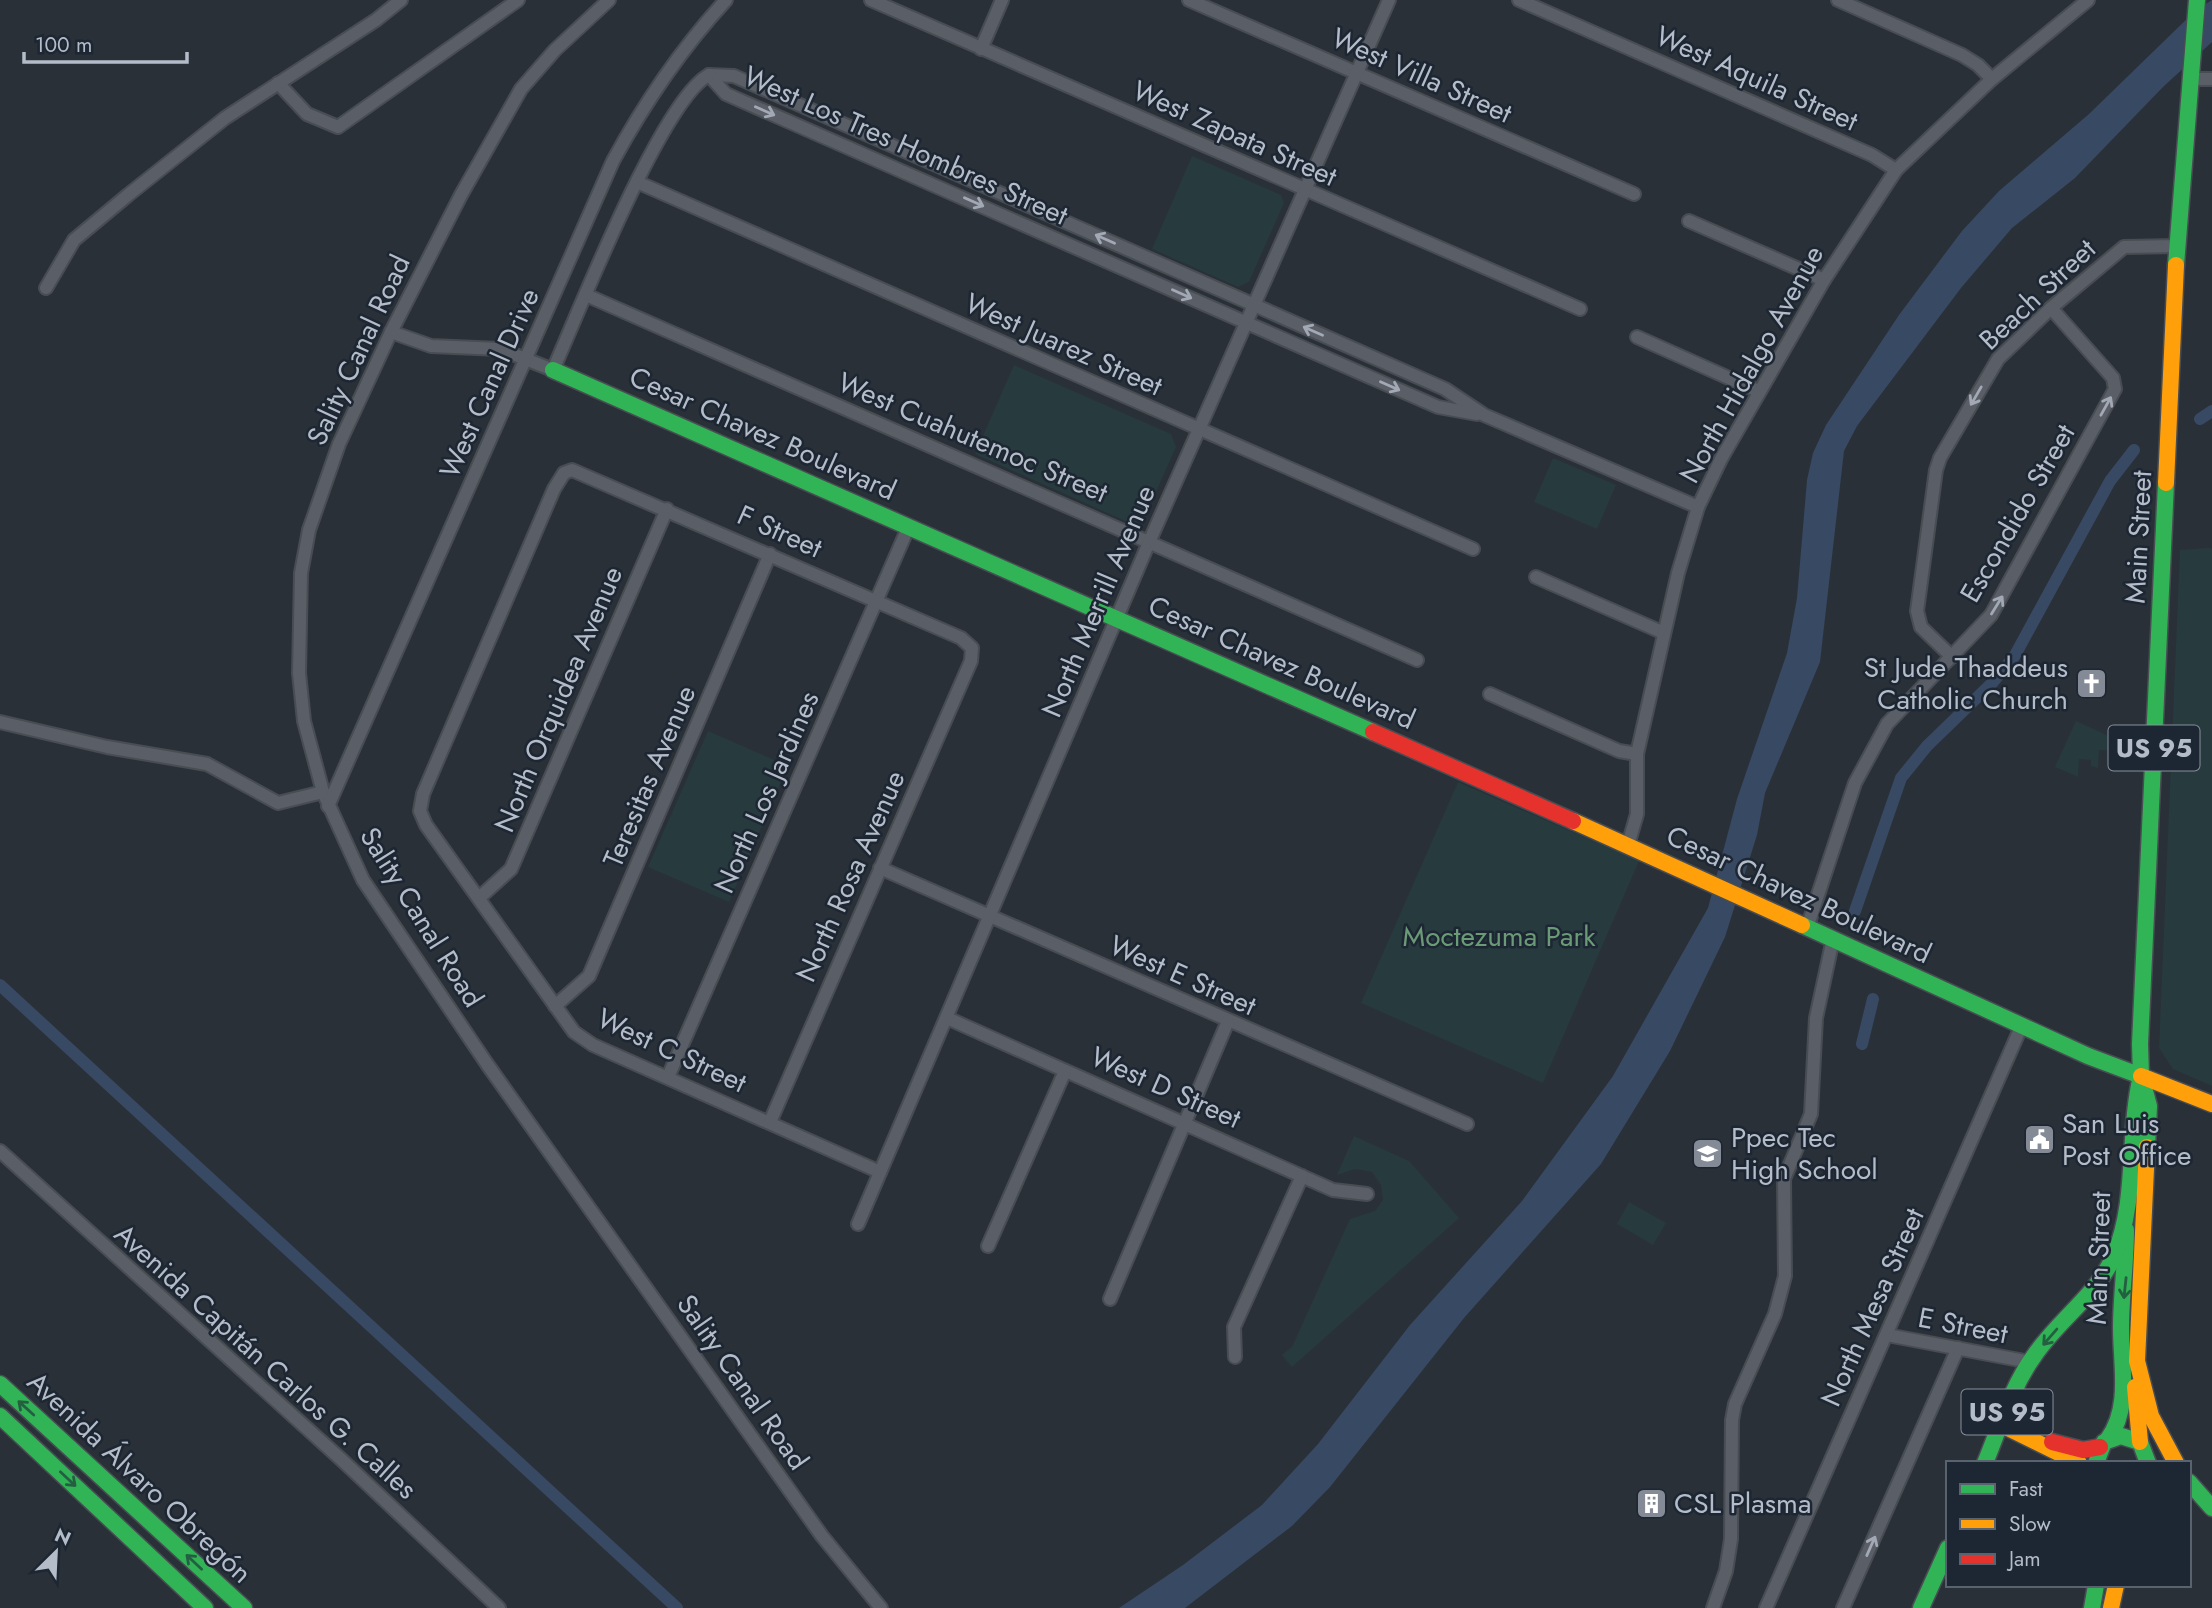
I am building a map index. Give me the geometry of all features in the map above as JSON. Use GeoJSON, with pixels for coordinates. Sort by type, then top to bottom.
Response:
{"type":"FeatureCollection","features":[{"type":"Feature","properties":{"kind":"main road","name":"Main Street"},"geometry":{"type":"LineString","coordinates":[[2101,1450],[2118,1425],[2123,1403],[2120,1354],[2127,1250],[2125,1220],[2132,1108],[2141,1076],[2178,246],[2196,6]]}},
{"type":"Feature","properties":{"kind":"main road","name":"Cesar Chavez Boulevard"},"geometry":{"type":"LineString","coordinates":[[553,370],[1628,845],[2022,1025],[2212,1104]]}},
{"type":"Feature","properties":{"kind":"main road","name":"Main Street"},"geometry":{"type":"LineString","coordinates":[[2141,1076],[2149,1106],[2134,1406],[2140,1442],[2147,1461]]}},
{"type":"Feature","properties":{"kind":"main road","name":"US 95"},"geometry":{"type":"LineString","coordinates":[[1986,1461],[2030,1362],[2104,1276],[2120,1241],[2125,1220]]}},
{"type":"Feature","properties":{"kind":"main road","name":"US 95"},"geometry":{"type":"LineString","coordinates":[[2137,1362],[2151,1416],[2175,1461]]}},
{"type":"Feature","properties":{"kind":"main road","name":"Avenida Álvaro Obregón"},"geometry":{"type":"LineString","coordinates":[[0,1384],[244,1608]]}},
{"type":"Feature","properties":{"kind":"main road","name":"Avenida Álvaro Obregón"},"geometry":{"type":"LineString","coordinates":[[0,1416],[205,1608]]}},
{"type":"Feature","properties":{"kind":"main road"},"geometry":{"type":"LineString","coordinates":[[2001,1425],[2039,1442],[2049,1452],[2074,1461]]}},
{"type":"Feature","properties":{"kind":"main road"},"geometry":{"type":"LineString","coordinates":[[2039,1442],[2053,1442],[2082,1450],[2101,1450],[2121,1436],[2140,1442]]}},
{"type":"Feature","properties":{"kind":"main road"},"geometry":{"type":"LineString","coordinates":[[2191,1484],[2212,1510]]}},
{"type":"Feature","properties":{"kind":"main road"},"geometry":{"type":"LineString","coordinates":[[2191,1502],[2212,1510]]}},
{"type":"Feature","properties":{"kind":"main road"},"geometry":{"type":"LineString","coordinates":[[1921,1608],[1946,1552]]}},
{"type":"Feature","properties":{"kind":"main road"},"geometry":{"type":"LineString","coordinates":[[2092,1608],[2096,1587]]}},
{"type":"Feature","properties":{"kind":"main road"},"geometry":{"type":"LineString","coordinates":[[2111,1608],[2116,1587]]}},
{"type":"Feature","properties":{"kind":"street"},"geometry":{"type":"LineString","coordinates":[[46,288],[74,240],[225,118],[376,20],[401,0]]}},
{"type":"Feature","properties":{"kind":"street"},"geometry":{"type":"LineString","coordinates":[[278,83],[307,114],[338,127],[518,0]]}},
{"type":"Feature","properties":{"kind":"street","name":"Sality Canal Road"},"geometry":{"type":"LineString","coordinates":[[609,0],[555,50],[522,89],[461,195],[391,332],[321,487],[309,530],[302,573],[299,673],[306,731],[328,806],[363,880],[480,1052],[822,1536],[881,1608]]}},
{"type":"Feature","properties":{"kind":"street","name":"West Canal Drive"},"geometry":{"type":"LineString","coordinates":[[328,806],[613,161],[642,106],[688,43],[726,0]]}},
{"type":"Feature","properties":{"kind":"street","name":"West Zapata Street"},"geometry":{"type":"LineString","coordinates":[[871,0],[1580,309]]}},
{"type":"Feature","properties":{"kind":"street"},"geometry":{"type":"LineString","coordinates":[[981,49],[1002,0]]}},
{"type":"Feature","properties":{"kind":"street","name":"West Villa Street"},"geometry":{"type":"LineString","coordinates":[[1189,0],[1634,194]]}},
{"type":"Feature","properties":{"kind":"street","name":"North Merrill Avenue"},"geometry":{"type":"LineString","coordinates":[[858,1224],[1150,540],[1389,0]]}},
{"type":"Feature","properties":{"kind":"street","name":"West Aquila Street"},"geometry":{"type":"LineString","coordinates":[[1520,0],[1872,155],[1896,170]]}},
{"type":"Feature","properties":{"kind":"street"},"geometry":{"type":"LineString","coordinates":[[1838,0],[1962,55],[1978,65],[1992,79]]}},
{"type":"Feature","properties":{"kind":"street","name":"North Hidalgo Avenue"},"geometry":{"type":"LineString","coordinates":[[1628,845],[1637,814],[1637,754],[1664,633],[1698,508],[1758,391],[1824,280],[1896,170],[1992,79],[2088,0]]}},
{"type":"Feature","properties":{"kind":"street","name":"West Canal Drive"},"geometry":{"type":"LineString","coordinates":[[553,370],[637,182],[668,124],[690,92],[709,75]]}},
{"type":"Feature","properties":{"kind":"street","name":"West Los Tres Hombres Street"},"geometry":{"type":"LineString","coordinates":[[709,75],[734,76],[1445,388],[1484,415],[1698,508]]}},
{"type":"Feature","properties":{"kind":"street","name":"West Los Tres Hombres Street"},"geometry":{"type":"LineString","coordinates":[[709,75],[726,94],[1438,407],[1484,415]]}},
{"type":"Feature","properties":{"kind":"street"},"geometry":{"type":"LineString","coordinates":[[2191,79],[2212,79]]}},
{"type":"Feature","properties":{"kind":"street","name":"West Juarez Street"},"geometry":{"type":"LineString","coordinates":[[637,182],[1473,549]]}},
{"type":"Feature","properties":{"kind":"street"},"geometry":{"type":"LineString","coordinates":[[1689,221],[1824,280]]}},
{"type":"Feature","properties":{"kind":"street","name":"Beach Street"},"geometry":{"type":"LineString","coordinates":[[1952,656],[1921,627],[1917,611],[1936,470],[1998,359],[2051,308],[2124,247],[2178,246]]}},
{"type":"Feature","properties":{"kind":"street","name":"West Cuahutemoc Street"},"geometry":{"type":"LineString","coordinates":[[586,295],[1150,540],[1417,660]]}},
{"type":"Feature","properties":{"kind":"street","name":"Escondido Street"},"geometry":{"type":"LineString","coordinates":[[1807,928],[1855,783],[1880,736],[1894,713],[1996,608],[2115,389],[2113,378],[2051,308]]}},
{"type":"Feature","properties":{"kind":"street","name":"Cesar Chavez Boulevard"},"geometry":{"type":"LineString","coordinates":[[391,332],[431,346],[485,346],[527,358],[553,370]]}},
{"type":"Feature","properties":{"kind":"street"},"geometry":{"type":"LineString","coordinates":[[1637,337],[1758,391]]}},
{"type":"Feature","properties":{"kind":"street","name":"F Street"},"geometry":{"type":"LineString","coordinates":[[420,811],[423,794],[554,489],[565,472],[580,471],[961,638],[972,648]]}},
{"type":"Feature","properties":{"kind":"street","name":"North Orquidea Avenue"},"geometry":{"type":"LineString","coordinates":[[479,898],[512,869],[667,509]]}},
{"type":"Feature","properties":{"kind":"street","name":"North Los Jardines"},"geometry":{"type":"LineString","coordinates":[[668,1077],[909,526]]}},
{"type":"Feature","properties":{"kind":"street","name":"Teresitas Avenue"},"geometry":{"type":"LineString","coordinates":[[555,1006],[589,976],[770,554]]}},
{"type":"Feature","properties":{"kind":"street"},"geometry":{"type":"LineString","coordinates":[[1536,577],[1664,633]]}},
{"type":"Feature","properties":{"kind":"street","name":"North Rosa Avenue"},"geometry":{"type":"LineString","coordinates":[[770,1122],[971,661],[972,648]]}},
{"type":"Feature","properties":{"kind":"street"},"geometry":{"type":"LineString","coordinates":[[1490,694],[1619,751],[1637,754]]}},
{"type":"Feature","properties":{"kind":"street"},"geometry":{"type":"LineString","coordinates":[[0,722],[107,747],[207,764],[278,803],[323,792]]}},
{"type":"Feature","properties":{"kind":"street","name":"West C Street"},"geometry":{"type":"LineString","coordinates":[[420,811],[426,825],[574,1032],[593,1045],[880,1172]]}},
{"type":"Feature","properties":{"kind":"street","name":"West E Street"},"geometry":{"type":"LineString","coordinates":[[880,868],[1467,1124]]}},
{"type":"Feature","properties":{"kind":"street"},"geometry":{"type":"LineString","coordinates":[[1713,1608],[1726,1570],[1731,1539],[1732,1420],[1735,1404],[1775,1314],[1785,1276],[1784,1179],[1811,1114],[1816,1018],[1833,939]]}},
{"type":"Feature","properties":{"kind":"street","name":"West D Street"},"geometry":{"type":"LineString","coordinates":[[947,1018],[1333,1190],[1367,1194]]}},
{"type":"Feature","properties":{"kind":"street"},"geometry":{"type":"LineString","coordinates":[[1110,1299],[1228,1021]]}},
{"type":"Feature","properties":{"kind":"street","name":"North Mesa Street"},"geometry":{"type":"LineString","coordinates":[[1766,1608],[2022,1025]]}},
{"type":"Feature","properties":{"kind":"street"},"geometry":{"type":"LineString","coordinates":[[988,1246],[1065,1071]]}},
{"type":"Feature","properties":{"kind":"street","name":"Avenida Capitán Carlos G. Calles"},"geometry":{"type":"LineString","coordinates":[[0,1151],[342,1461],[499,1608]]}},
{"type":"Feature","properties":{"kind":"street"},"geometry":{"type":"LineString","coordinates":[[1235,1357],[1234,1327],[1302,1177]]}},
{"type":"Feature","properties":{"kind":"street","name":"E Street"},"geometry":{"type":"LineString","coordinates":[[1887,1335],[2030,1362]]}},
{"type":"Feature","properties":{"kind":"street"},"geometry":{"type":"LineString","coordinates":[[1843,1608],[1958,1348]]}},
{"type":"Feature","properties":{"kind":"green space"},"geometry":{"type":"Polygon","coordinates":[[[1192,156],[1281,195],[1284,203],[1249,282],[1238,287],[1152,249],[1192,156]]]}},
{"type":"Feature","properties":{"kind":"green space"},"geometry":{"type":"Polygon","coordinates":[[[1014,365],[1171,434],[1176,447],[1143,521],[1132,524],[975,454],[1014,365]]]}},
{"type":"Feature","properties":{"kind":"green space"},"geometry":{"type":"Polygon","coordinates":[[[1553,458],[1616,485],[1597,529],[1534,502],[1553,458]]]}},
{"type":"Feature","properties":{"kind":"green space"},"geometry":{"type":"Polygon","coordinates":[[[2212,549],[2212,1086],[2173,1069],[2159,1048],[2180,550],[2212,549]]]}},
{"type":"Feature","properties":{"kind":"green space"},"geometry":{"type":"Polygon","coordinates":[[[2076,721],[2124,743],[2120,751],[2099,750],[2098,768],[2091,766],[2091,760],[2079,759],[2078,777],[2055,767],[2076,721]]]}},
{"type":"Feature","properties":{"kind":"green space"},"geometry":{"type":"Polygon","coordinates":[[[708,731],[788,766],[729,902],[648,867],[708,731]]]}},
{"type":"Feature","properties":{"kind":"green space","name":"Moctezuma Park"},"geometry":{"type":"Polygon","coordinates":[[[1458,782],[1639,861],[1543,1083],[1361,1003],[1458,782]]]}},
{"type":"Feature","properties":{"kind":"green space"},"geometry":{"type":"Polygon","coordinates":[[[1354,1136],[1409,1161],[1459,1218],[1292,1367],[1282,1355],[1292,1347],[1350,1219],[1375,1211],[1383,1200],[1381,1185],[1372,1172],[1355,1169],[1337,1175],[1354,1136]]]}},
{"type":"Feature","properties":{"kind":"green space"},"geometry":{"type":"Polygon","coordinates":[[[1629,1202],[1666,1223],[1653,1245],[1617,1224],[1629,1202]]]}},
{"type":"Feature","properties":{"kind":"water"},"geometry":{"type":"Polygon","coordinates":[[[2212,0],[2212,42],[2163,87],[2075,178],[2012,228],[1961,288],[1857,426],[1844,451],[1820,662],[1765,793],[1757,835],[1725,937],[1670,1051],[1601,1164],[1464,1318],[1330,1487],[1292,1526],[1185,1608],[1119,1608],[1183,1565],[1262,1505],[1318,1444],[1410,1325],[1522,1201],[1613,1076],[1708,908],[1737,799],[1787,653],[1797,598],[1807,480],[1813,453],[1826,425],[1899,315],[1962,231],[1999,191],[2089,114],[2195,11],[2212,0]]]}},
{"type":"Feature","properties":{"kind":"waterway"},"geometry":{"type":"LineString","coordinates":[[2200,419],[2212,411]]}},
{"type":"Feature","properties":{"kind":"waterway"},"geometry":{"type":"LineString","coordinates":[[1855,911],[1901,778],[1927,746],[1992,683],[2014,657],[2110,481],[2134,450]]}},
{"type":"Feature","properties":{"kind":"waterway"},"geometry":{"type":"LineString","coordinates":[[0,985],[677,1608]]}},
{"type":"Feature","properties":{"kind":"waterway"},"geometry":{"type":"LineString","coordinates":[[1862,1044],[1873,999]]}},
{"type":"Feature","properties":{"kind":"traffic: fast"},"geometry":{"type":"LineString","coordinates":[[2176,265],[2197,0]]}},
{"type":"Feature","properties":{"kind":"traffic: fast"},"geometry":{"type":"LineString","coordinates":[[553,370],[1373,732]]}},
{"type":"Feature","properties":{"kind":"traffic: fast"},"geometry":{"type":"LineString","coordinates":[[2147,1147],[2149,1106],[2141,1076],[2140,1044],[2166,483]]}},
{"type":"Feature","properties":{"kind":"traffic: fast"},"geometry":{"type":"LineString","coordinates":[[1802,925],[2088,1056],[2141,1076]]}},
{"type":"Feature","properties":{"kind":"traffic: fast"},"geometry":{"type":"LineString","coordinates":[[1986,1461],[2012,1394],[2026,1368],[2054,1331],[2087,1296],[2114,1256],[2126,1213],[2141,1076]]}},
{"type":"Feature","properties":{"kind":"traffic: fast"},"geometry":{"type":"LineString","coordinates":[[2108,1439],[2120,1414],[2122,1400],[2121,1316],[2126,1230]]}},
{"type":"Feature","properties":{"kind":"traffic: fast"},"geometry":{"type":"LineString","coordinates":[[0,1384],[244,1608]]}},
{"type":"Feature","properties":{"kind":"traffic: fast"},"geometry":{"type":"LineString","coordinates":[[0,1416],[205,1608]]}},
{"type":"Feature","properties":{"kind":"traffic: fast"},"geometry":{"type":"LineString","coordinates":[[2097,1461],[2104,1442],[2121,1436],[2140,1442],[2147,1461]]}},
{"type":"Feature","properties":{"kind":"traffic: fast"},"geometry":{"type":"LineString","coordinates":[[2191,1484],[2212,1508]]}},
{"type":"Feature","properties":{"kind":"traffic: fast"},"geometry":{"type":"LineString","coordinates":[[1921,1608],[1946,1552]]}},
{"type":"Feature","properties":{"kind":"traffic: fast"},"geometry":{"type":"LineString","coordinates":[[2092,1608],[2096,1587]]}},
{"type":"Feature","properties":{"kind":"traffic: slow"},"geometry":{"type":"LineString","coordinates":[[2166,483],[2176,265]]}},
{"type":"Feature","properties":{"kind":"traffic: slow"},"geometry":{"type":"LineString","coordinates":[[1573,821],[1802,925]]}},
{"type":"Feature","properties":{"kind":"traffic: slow"},"geometry":{"type":"LineString","coordinates":[[2141,1076],[2212,1104]]}},
{"type":"Feature","properties":{"kind":"traffic: slow"},"geometry":{"type":"LineString","coordinates":[[2147,1147],[2137,1361],[2151,1416],[2175,1461]]}},
{"type":"Feature","properties":{"kind":"traffic: slow"},"geometry":{"type":"LineString","coordinates":[[2135,1387],[2140,1442]]}},
{"type":"Feature","properties":{"kind":"traffic: slow"},"geometry":{"type":"LineString","coordinates":[[2002,1425],[2075,1461]]}},
{"type":"Feature","properties":{"kind":"traffic: slow"},"geometry":{"type":"LineString","coordinates":[[2111,1608],[2116,1587]]}},
{"type":"Feature","properties":{"kind":"traffic: jam"},"geometry":{"type":"LineString","coordinates":[[1373,732],[1573,821]]}},
{"type":"Feature","properties":{"kind":"traffic: jam"},"geometry":{"type":"LineString","coordinates":[[2052,1442],[2083,1450],[2100,1447]]}},
{"type":"Feature","properties":{"kind":"place","name":"St Jude Thaddeus Catholic Church"},"geometry":{"type":"Point","coordinates":[2091,683]}},
{"type":"Feature","properties":{"kind":"place","name":"San Luis Post Office"},"geometry":{"type":"Point","coordinates":[2039,1139]}},
{"type":"Feature","properties":{"kind":"place","name":"Ppec Tec High School"},"geometry":{"type":"Point","coordinates":[1708,1153]}},
{"type":"Feature","properties":{"kind":"place","name":"CSL Plasma"},"geometry":{"type":"Point","coordinates":[1651,1503]}}]}
